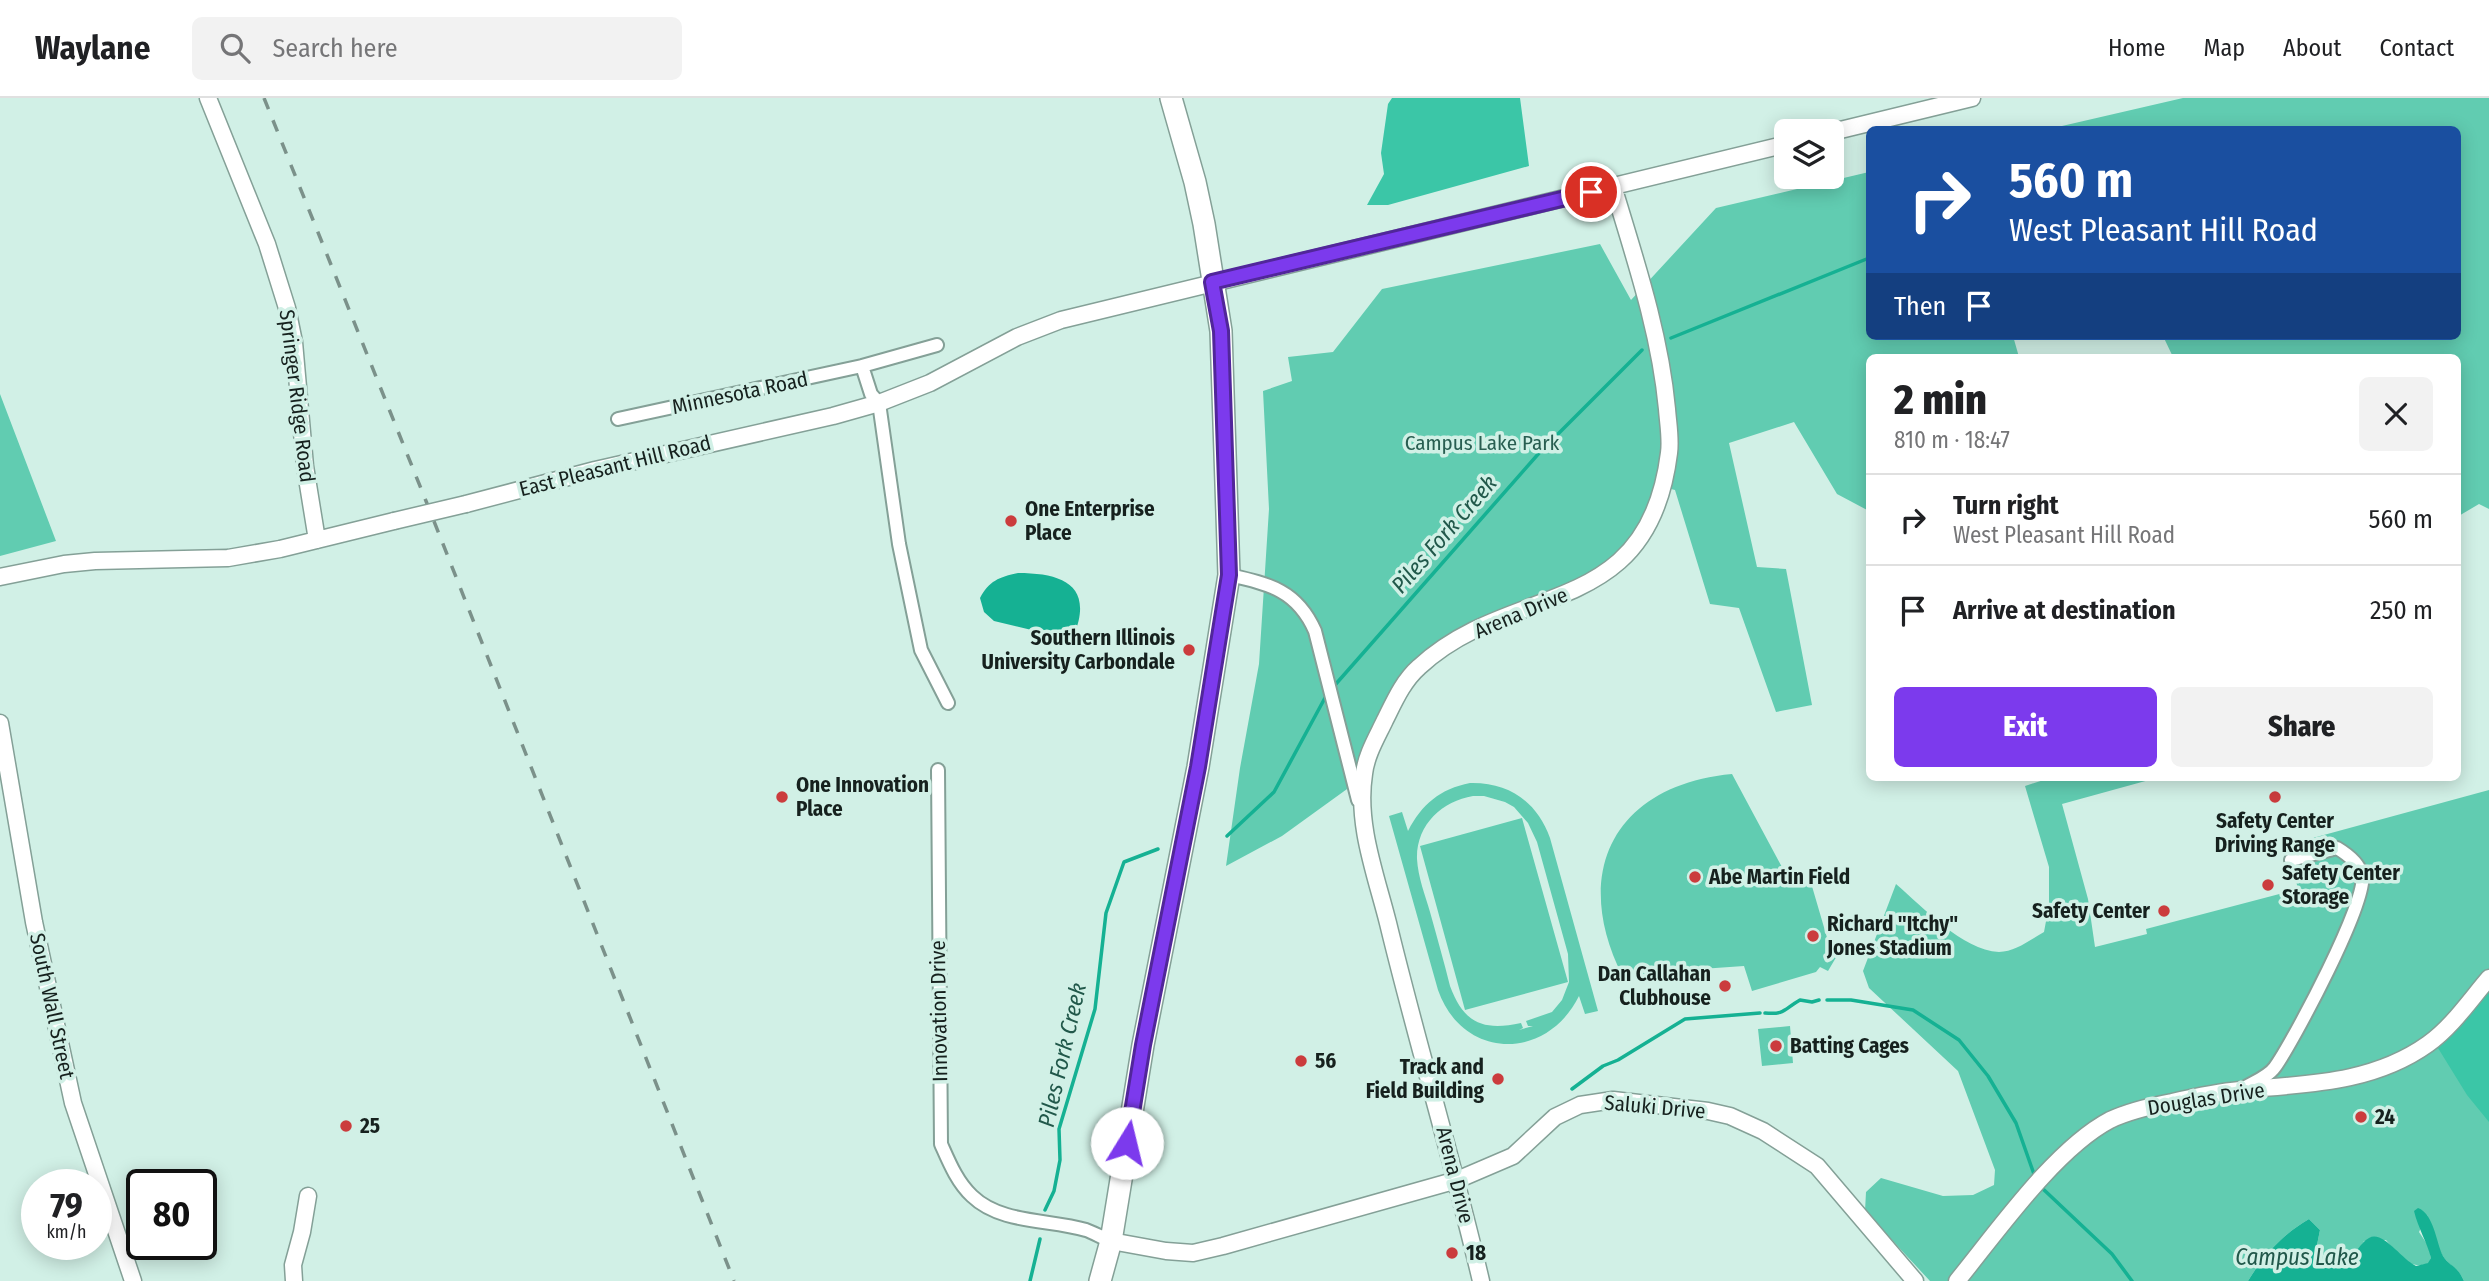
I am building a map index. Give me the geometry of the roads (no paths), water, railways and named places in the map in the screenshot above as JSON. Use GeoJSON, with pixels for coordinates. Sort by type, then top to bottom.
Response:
{"type":"FeatureCollection","features":[{"type":"Feature","properties":{"kind":"highway"},"geometry":{"type":"LineString","coordinates":[[1100,1281],[1111,1241],[1143,1045],[1198,767],[1229,575],[1221,331],[1195,182],[1171,98]]}},
{"type":"Feature","properties":{"kind":"street","name":"Springer Ridge Road"},"geometry":{"type":"LineString","coordinates":[[208,98],[267,244],[286,308],[293,342],[305,466],[317,540]]}},
{"type":"Feature","properties":{"kind":"street"},"geometry":{"type":"LineString","coordinates":[[1844,129],[1972,98]]}},
{"type":"Feature","properties":{"kind":"street","name":"East Pleasant Hill Road"},"geometry":{"type":"LineString","coordinates":[[0,577],[64,564],[95,561],[228,558],[317,540],[668,452],[833,416],[879,403],[930,383],[1017,337],[1060,320],[1774,147]]}},
{"type":"Feature","properties":{"kind":"street","name":"Arena Drive"},"geometry":{"type":"LineString","coordinates":[[1480,1281],[1457,1180],[1398,965],[1362,817],[1364,772],[1374,743],[1397,695],[1418,668],[1452,643],[1504,617],[1555,600],[1590,583],[1625,557],[1639,542],[1648,526],[1663,487],[1670,450],[1664,383],[1645,295],[1614,186]]}},
{"type":"Feature","properties":{"kind":"street","name":"Minnesota Road"},"geometry":{"type":"LineString","coordinates":[[618,419],[862,366],[937,345]]}},
{"type":"Feature","properties":{"kind":"street"},"geometry":{"type":"LineString","coordinates":[[862,366],[871,394],[879,403],[899,544],[921,650],[948,703]]}},
{"type":"Feature","properties":{"kind":"street"},"geometry":{"type":"LineString","coordinates":[[1229,575],[1284,592],[1307,614],[1315,631],[1362,817]]}},
{"type":"Feature","properties":{"kind":"street","name":"South Wall Street"},"geometry":{"type":"LineString","coordinates":[[0,723],[34,922],[73,1103],[133,1281]]}},
{"type":"Feature","properties":{"kind":"street","name":"Innovation Drive"},"geometry":{"type":"LineString","coordinates":[[938,770],[941,1144],[955,1175],[970,1195],[987,1209],[1085,1230],[1111,1241]]}},
{"type":"Feature","properties":{"kind":"street"},"geometry":{"type":"LineString","coordinates":[[2240,1090],[2274,1070],[2330,965],[2361,895],[2362,876],[2349,855],[2337,848],[2291,860]]}},
{"type":"Feature","properties":{"kind":"street","name":"Douglas Drive"},"geometry":{"type":"LineString","coordinates":[[1957,1281],[2053,1167],[2084,1137],[2101,1126],[2136,1111],[2198,1096],[2333,1081],[2382,1070],[2438,1036],[2489,978]]}},
{"type":"Feature","properties":{"kind":"street","name":"Saluki Drive"},"geometry":{"type":"LineString","coordinates":[[1111,1241],[1193,1253],[1457,1180],[1513,1156],[1555,1117],[1580,1105],[1613,1100],[1708,1111],[1730,1116],[1763,1131],[1817,1166],[1915,1281]]}},
{"type":"Feature","properties":{"kind":"street"},"geometry":{"type":"LineString","coordinates":[[294,1281],[293,1265],[308,1196]]}},
{"type":"Feature","properties":{"kind":"water"},"geometry":{"type":"Polygon","coordinates":[[[1018,573],[1048,576],[1070,585],[1077,593],[1080,604],[1074,635],[1065,638],[994,621],[984,612],[980,598],[987,587],[1000,578],[1018,573]]]}},
{"type":"Feature","properties":{"kind":"water","name":"Campus Lake"},"geometry":{"type":"Polygon","coordinates":[[[2418,1208],[2428,1216],[2443,1256],[2464,1281],[2248,1281],[2274,1246],[2309,1219],[2320,1230],[2317,1245],[2320,1253],[2348,1259],[2366,1240],[2374,1237],[2386,1241],[2416,1266],[2428,1263],[2431,1258],[2414,1211],[2418,1208]]]}},
{"type":"Feature","properties":{"kind":"waterway","name":"Piles Fork Creek"},"geometry":{"type":"LineString","coordinates":[[1671,338],[1866,259]]}},
{"type":"Feature","properties":{"kind":"waterway","name":"Piles Fork Creek"},"geometry":{"type":"LineString","coordinates":[[1335,685],[1540,452],[1642,350]]}},
{"type":"Feature","properties":{"kind":"waterway","name":"Piles Fork Creek"},"geometry":{"type":"LineString","coordinates":[[1227,836],[1274,792],[1326,696]]}},
{"type":"Feature","properties":{"kind":"waterway","name":"Piles Fork Creek"},"geometry":{"type":"LineString","coordinates":[[1045,1210],[1054,1191],[1060,1160],[1059,1129],[1095,1009],[1106,913],[1124,862],[1158,849]]}},
{"type":"Feature","properties":{"kind":"waterway"},"geometry":{"type":"LineString","coordinates":[[1765,1013],[1781,1012],[1800,1000],[1819,1000]]}},
{"type":"Feature","properties":{"kind":"waterway"},"geometry":{"type":"LineString","coordinates":[[1827,1000],[1851,1000],[1913,1010],[1959,1040],[1988,1076],[2016,1123],[2035,1177]]}},
{"type":"Feature","properties":{"kind":"waterway"},"geometry":{"type":"LineString","coordinates":[[1572,1089],[1603,1066],[1618,1060],[1685,1019],[1760,1013]]}},
{"type":"Feature","properties":{"kind":"waterway"},"geometry":{"type":"LineString","coordinates":[[2042,1188],[2112,1254],[2132,1281]]}},
{"type":"Feature","properties":{"kind":"waterway","name":"Piles Fork Creek"},"geometry":{"type":"LineString","coordinates":[[1030,1281],[1040,1239]]}},
{"type":"Feature","properties":{"kind":"railway"},"geometry":{"type":"LineString","coordinates":[[264,98],[734,1281]]}},
{"type":"Feature","properties":{"kind":"place","name":"One Enterprise Place"},"geometry":{"type":"Point","coordinates":[1011,521]}},
{"type":"Feature","properties":{"kind":"place","name":"Southern Illinois University Carbondale"},"geometry":{"type":"Point","coordinates":[1189,650]}},
{"type":"Feature","properties":{"kind":"place","name":"One Innovation Place"},"geometry":{"type":"Point","coordinates":[782,797]}},
{"type":"Feature","properties":{"kind":"place","name":"Safety Center Driving Range"},"geometry":{"type":"Point","coordinates":[2275,797]}},
{"type":"Feature","properties":{"kind":"place","name":"Abe Martin Field"},"geometry":{"type":"Point","coordinates":[1695,877]}},
{"type":"Feature","properties":{"kind":"place","name":"Safety Center Storage"},"geometry":{"type":"Point","coordinates":[2268,885]}},
{"type":"Feature","properties":{"kind":"place","name":"Safety Center"},"geometry":{"type":"Point","coordinates":[2164,911]}},
{"type":"Feature","properties":{"kind":"place","name":"Richard \"Itchy\" Jones Stadium"},"geometry":{"type":"Point","coordinates":[1813,936]}},
{"type":"Feature","properties":{"kind":"place","name":"Dan Callahan Clubhouse"},"geometry":{"type":"Point","coordinates":[1725,986]}},
{"type":"Feature","properties":{"kind":"place","name":"Batting Cages"},"geometry":{"type":"Point","coordinates":[1776,1046]}},
{"type":"Feature","properties":{"kind":"place","name":"56"},"geometry":{"type":"Point","coordinates":[1301,1061]}},
{"type":"Feature","properties":{"kind":"place","name":"Track and Field Building"},"geometry":{"type":"Point","coordinates":[1498,1079]}},
{"type":"Feature","properties":{"kind":"place","name":"24"},"geometry":{"type":"Point","coordinates":[2361,1117]}},
{"type":"Feature","properties":{"kind":"place","name":"25"},"geometry":{"type":"Point","coordinates":[346,1126]}},
{"type":"Feature","properties":{"kind":"place","name":"18"},"geometry":{"type":"Point","coordinates":[1452,1253]}},
{"type":"Feature","properties":{"kind":"park label","name":"Campus Lake Park"},"geometry":{"type":"Point","coordinates":[1482,443]}}]}
